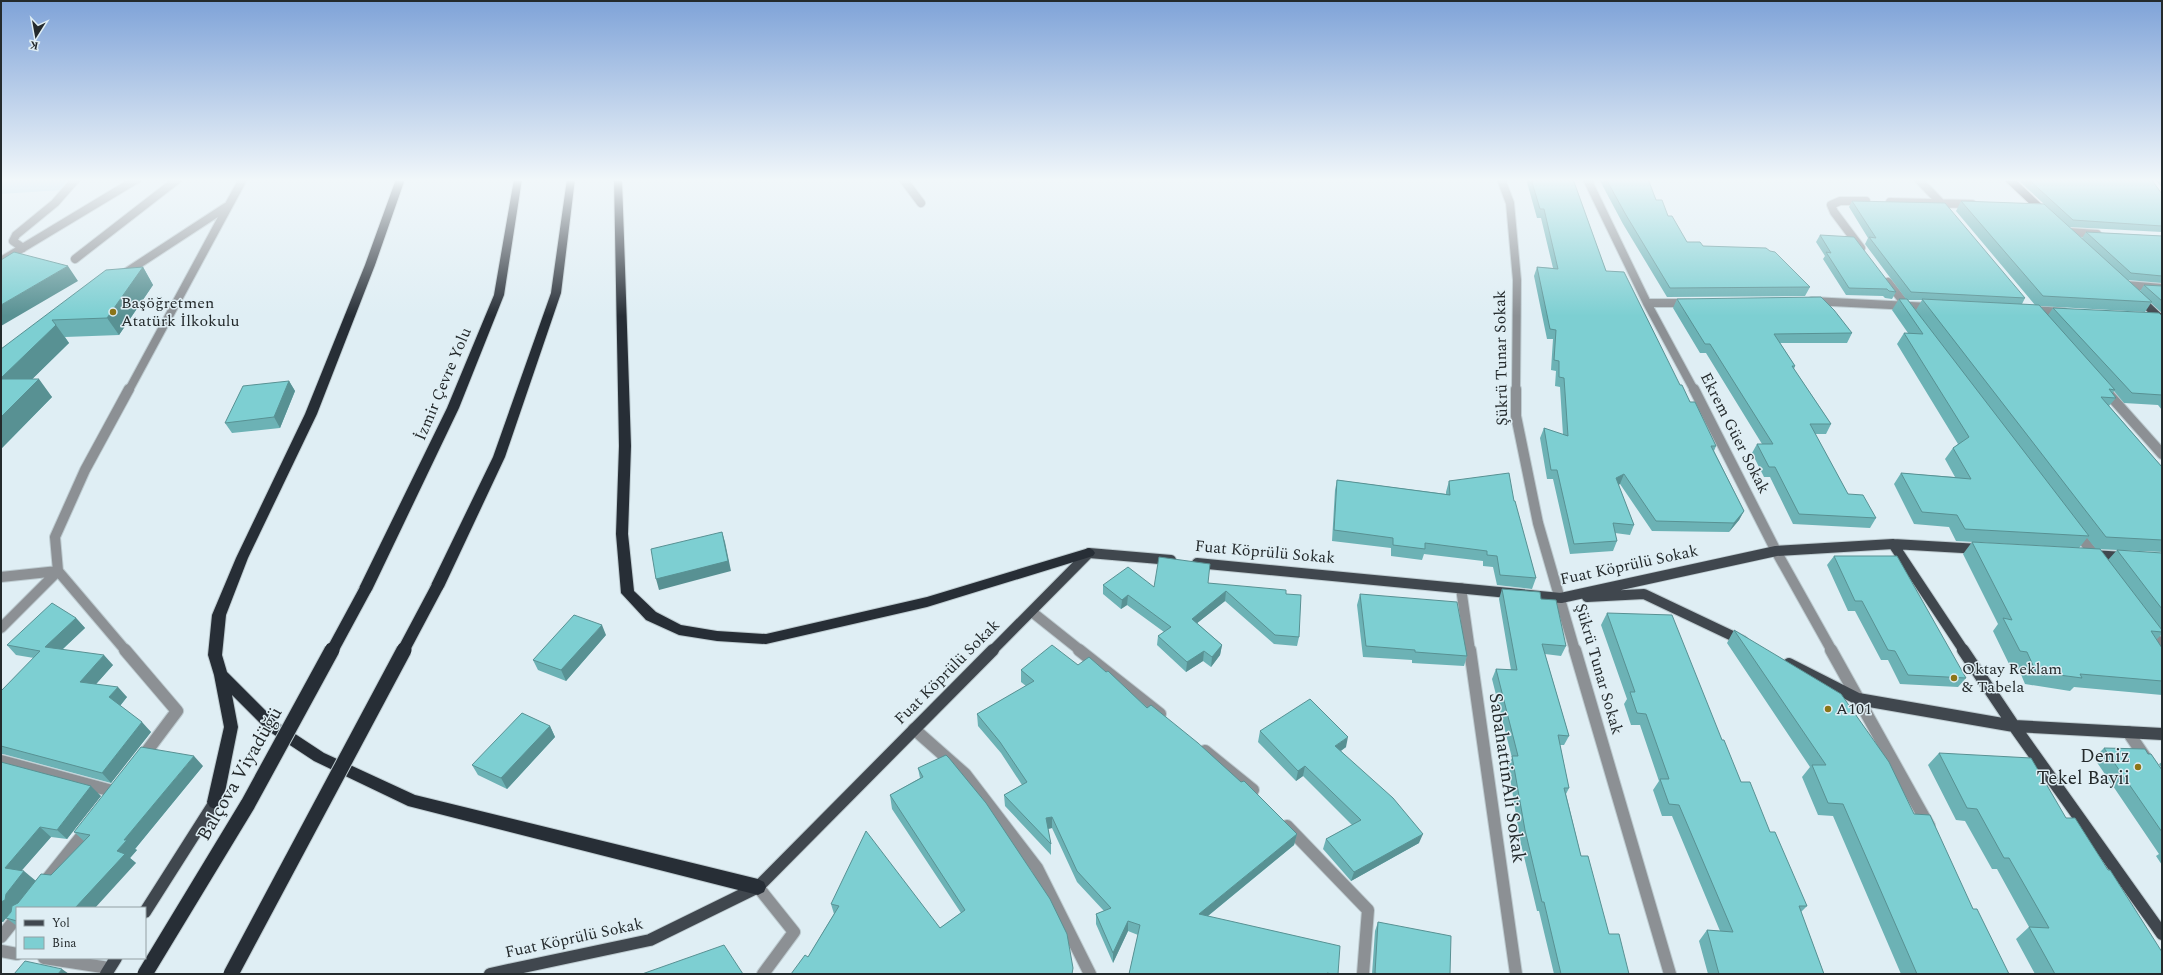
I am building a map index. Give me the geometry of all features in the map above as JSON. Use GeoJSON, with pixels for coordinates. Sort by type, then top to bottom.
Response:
{"type":"FeatureCollection","features":[{"type":"Feature","properties":{"kind":"highway"},"geometry":{"type":"LineString","coordinates":[[215,802],[231,727],[221,675],[215,655],[219,615],[242,558],[311,414],[385,224]]}},
{"type":"Feature","properties":{"kind":"highway","name":"İzmir Çevre Yolu"},"geometry":{"type":"LineString","coordinates":[[365,590],[453,408],[498,295],[510,224]]}},
{"type":"Feature","properties":{"kind":"highway"},"geometry":{"type":"LineString","coordinates":[[231,974],[438,588],[499,457],[556,293],[565,224]]}},
{"type":"Feature","properties":{"kind":"highway"},"geometry":{"type":"LineString","coordinates":[[619,224],[625,446],[622,534],[628,593],[651,616],[679,630],[717,636],[766,639],[927,602],[1089,553]]}},
{"type":"Feature","properties":{"kind":"highway","name":"Balçova Viyadüğü"},"geometry":{"type":"LineString","coordinates":[[145,974],[248,804],[365,590]]}},
{"type":"Feature","properties":{"kind":"highway"},"geometry":{"type":"LineString","coordinates":[[221,675],[272,726],[318,758],[413,801],[758,887]]}},
{"type":"Feature","properties":{"kind":"main road"},"geometry":{"type":"LineString","coordinates":[[2066,230],[2080,243]]}},
{"type":"Feature","properties":{"kind":"main road"},"geometry":{"type":"LineString","coordinates":[[2123,282],[2161,319]]}},
{"type":"Feature","properties":{"kind":"main road","name":"Fuat Köprülü Sokak"},"geometry":{"type":"LineString","coordinates":[[490,974],[650,940],[758,887],[1089,553],[1561,598],[1776,551],[1893,544],[1994,550]]}},
{"type":"Feature","properties":{"kind":"main road"},"geometry":{"type":"LineString","coordinates":[[1893,544],[2014,726],[2162,934]]}},
{"type":"Feature","properties":{"kind":"main road"},"geometry":{"type":"LineString","coordinates":[[2079,554],[2132,557]]}},
{"type":"Feature","properties":{"kind":"main road"},"geometry":{"type":"LineString","coordinates":[[1561,598],[1644,594],[1755,647]]}},
{"type":"Feature","properties":{"kind":"main road"},"geometry":{"type":"LineString","coordinates":[[1776,657],[1858,699],[2014,726],[2162,734]]}},
{"type":"Feature","properties":{"kind":"main road"},"geometry":{"type":"LineString","coordinates":[[146,910],[215,802]]}},
{"type":"Feature","properties":{"kind":"street"},"geometry":{"type":"LineString","coordinates":[[23,248],[13,241],[16,235],[29,224]]}},
{"type":"Feature","properties":{"kind":"street"},"geometry":{"type":"LineString","coordinates":[[1,261],[61,224]]}},
{"type":"Feature","properties":{"kind":"street"},"geometry":{"type":"LineString","coordinates":[[75,259],[119,224]]}},
{"type":"Feature","properties":{"kind":"street"},"geometry":{"type":"LineString","coordinates":[[114,280],[200,224]]}},
{"type":"Feature","properties":{"kind":"street"},"geometry":{"type":"LineString","coordinates":[[135,767],[177,711],[58,571],[55,537],[86,470],[218,224]]}},
{"type":"Feature","properties":{"kind":"street","name":"Şükrü Tunar Sokak"},"geometry":{"type":"LineString","coordinates":[[1512,224],[1517,280],[1516,416],[1538,523],[1670,974]]}},
{"type":"Feature","properties":{"kind":"street","name":"Ekrem Güer Sokak"},"geometry":{"type":"LineString","coordinates":[[1608,224],[1647,303],[1686,373],[1776,551],[1936,840]]}},
{"type":"Feature","properties":{"kind":"street"},"geometry":{"type":"LineString","coordinates":[[1844,224],[1868,256]]}},
{"type":"Feature","properties":{"kind":"street"},"geometry":{"type":"LineString","coordinates":[[2066,230],[2108,234]]}},
{"type":"Feature","properties":{"kind":"street"},"geometry":{"type":"LineString","coordinates":[[1882,275],[1916,319]]}},
{"type":"Feature","properties":{"kind":"street"},"geometry":{"type":"LineString","coordinates":[[2123,282],[2162,288]]}},
{"type":"Feature","properties":{"kind":"street"},"geometry":{"type":"LineString","coordinates":[[1805,301],[1938,308]]}},
{"type":"Feature","properties":{"kind":"street"},"geometry":{"type":"LineString","coordinates":[[1647,303],[1694,303]]}},
{"type":"Feature","properties":{"kind":"street"},"geometry":{"type":"LineString","coordinates":[[2042,322],[2028,308],[2072,313]]}},
{"type":"Feature","properties":{"kind":"street"},"geometry":{"type":"LineString","coordinates":[[2143,317],[2161,319]]}},
{"type":"Feature","properties":{"kind":"street"},"geometry":{"type":"LineString","coordinates":[[2100,385],[2162,454]]}},
{"type":"Feature","properties":{"kind":"street"},"geometry":{"type":"LineString","coordinates":[[2070,523],[2103,567]]}},
{"type":"Feature","properties":{"kind":"street"},"geometry":{"type":"LineString","coordinates":[[1,577],[58,571]]}},
{"type":"Feature","properties":{"kind":"street"},"geometry":{"type":"LineString","coordinates":[[1,628],[58,571]]}},
{"type":"Feature","properties":{"kind":"street","name":"SabahattinAli Sokak"},"geometry":{"type":"LineString","coordinates":[[1461,588],[1516,974]]}},
{"type":"Feature","properties":{"kind":"street"},"geometry":{"type":"LineString","coordinates":[[1032,612],[1172,724]]}},
{"type":"Feature","properties":{"kind":"street"},"geometry":{"type":"LineString","coordinates":[[2144,622],[2162,647]]}},
{"type":"Feature","properties":{"kind":"street"},"geometry":{"type":"LineString","coordinates":[[914,729],[965,774],[1037,868],[1090,974]]}},
{"type":"Feature","properties":{"kind":"street"},"geometry":{"type":"LineString","coordinates":[[2128,732],[2162,782]]}},
{"type":"Feature","properties":{"kind":"street"},"geometry":{"type":"LineString","coordinates":[[1197,744],[1245,783],[1261,799]]}},
{"type":"Feature","properties":{"kind":"street"},"geometry":{"type":"LineString","coordinates":[[1,761],[116,792]]}},
{"type":"Feature","properties":{"kind":"street"},"geometry":{"type":"LineString","coordinates":[[107,805],[126,780]]}},
{"type":"Feature","properties":{"kind":"street"},"geometry":{"type":"LineString","coordinates":[[1277,816],[1368,910],[1363,974]]}},
{"type":"Feature","properties":{"kind":"street"},"geometry":{"type":"LineString","coordinates":[[25,907],[97,817]]}},
{"type":"Feature","properties":{"kind":"street"},"geometry":{"type":"LineString","coordinates":[[758,887],[794,932],[762,974]]}},
{"type":"Feature","properties":{"kind":"street"},"geometry":{"type":"LineString","coordinates":[[1,937],[16,918]]}},
{"type":"Feature","properties":{"kind":"street"},"geometry":{"type":"LineString","coordinates":[[1,951],[16,954]]}},
{"type":"Feature","properties":{"kind":"street"},"geometry":{"type":"LineString","coordinates":[[51,959],[110,967]]}},
{"type":"Feature","properties":{"kind":"building"},"geometry":{"type":"Polygon","coordinates":[[[1548,224],[1589,224],[1606,271],[1624,272],[1680,385],[1682,385],[1690,402],[1695,402],[1716,446],[1711,446],[1744,511],[1734,523],[1656,521],[1624,474],[1616,478],[1634,525],[1613,523],[1617,541],[1574,544],[1557,470],[1551,470],[1544,428],[1568,436],[1564,378],[1559,377],[1559,361],[1554,360],[1556,330],[1550,329],[1537,267],[1558,269],[1548,224]]]}},
{"type":"Feature","properties":{"kind":"building"},"geometry":{"type":"Polygon","coordinates":[[[1632,224],[1677,224],[1687,242],[1700,242],[1703,246],[1766,248],[1775,252],[1810,287],[1670,288],[1632,224]]]}},
{"type":"Feature","properties":{"kind":"building"},"geometry":{"type":"Polygon","coordinates":[[[1867,224],[1963,224],[2025,298],[1911,292],[1869,237],[1876,238],[1867,224]]]}},
{"type":"Feature","properties":{"kind":"building"},"geometry":{"type":"Polygon","coordinates":[[[1981,224],[2067,224],[2152,302],[2043,296],[1981,224]]]}},
{"type":"Feature","properties":{"kind":"building"},"geometry":{"type":"Polygon","coordinates":[[[2140,224],[2162,224],[2162,226],[2140,224]]]}},
{"type":"Feature","properties":{"kind":"building"},"geometry":{"type":"Polygon","coordinates":[[[2086,232],[2162,236],[2162,276],[2131,273],[2086,232]]]}},
{"type":"Feature","properties":{"kind":"building"},"geometry":{"type":"Polygon","coordinates":[[[1820,235],[1854,237],[1896,292],[1889,291],[1887,289],[1849,288],[1826,252],[1831,253],[1820,235]]]}},
{"type":"Feature","properties":{"kind":"building"},"geometry":{"type":"Polygon","coordinates":[[[14,252],[68,266],[1,305],[1,260],[14,252]]]}},
{"type":"Feature","properties":{"kind":"building"},"geometry":{"type":"Polygon","coordinates":[[[143,267],[107,318],[52,320],[56,325],[1,378],[1,349],[106,270],[143,267]]]}},
{"type":"Feature","properties":{"kind":"building"},"geometry":{"type":"Polygon","coordinates":[[[2144,285],[2162,286],[2162,301],[2144,285]]]}},
{"type":"Feature","properties":{"kind":"building"},"geometry":{"type":"Polygon","coordinates":[[[1821,297],[1834,310],[1852,333],[1774,334],[1795,366],[1792,366],[1831,424],[1810,424],[1848,494],[1863,495],[1876,518],[1799,514],[1775,467],[1769,467],[1757,444],[1773,444],[1710,344],[1705,344],[1677,299],[1821,297]]]}},
{"type":"Feature","properties":{"kind":"building"},"geometry":{"type":"Polygon","coordinates":[[[1899,299],[1907,299],[2089,536],[1965,529],[1957,515],[1922,512],[1901,473],[1971,479],[1953,448],[1969,437],[1904,333],[1923,334],[1899,299]]]}},
{"type":"Feature","properties":{"kind":"building"},"geometry":{"type":"Polygon","coordinates":[[[1922,299],[2039,305],[2115,390],[2109,389],[2116,398],[2101,397],[2162,467],[2162,540],[2106,537],[1922,299]]]}},
{"type":"Feature","properties":{"kind":"building"},"geometry":{"type":"Polygon","coordinates":[[[2053,308],[2159,313],[2162,316],[2162,395],[2132,393],[2053,308]]]}},
{"type":"Feature","properties":{"kind":"building"},"geometry":{"type":"Polygon","coordinates":[[[1,379],[39,379],[1,417],[1,379]]]}},
{"type":"Feature","properties":{"kind":"building"},"geometry":{"type":"Polygon","coordinates":[[[289,381],[274,417],[225,423],[243,386],[289,381]]]}},
{"type":"Feature","properties":{"kind":"building"},"geometry":{"type":"Polygon","coordinates":[[[1509,473],[1514,501],[1536,578],[1500,575],[1497,556],[1487,555],[1487,551],[1425,543],[1425,549],[1393,545],[1393,538],[1334,530],[1337,480],[1450,495],[1449,481],[1509,473]]]}},
{"type":"Feature","properties":{"kind":"building"},"geometry":{"type":"Polygon","coordinates":[[[722,532],[728,561],[656,579],[651,549],[722,532]]]}},
{"type":"Feature","properties":{"kind":"building"},"geometry":{"type":"Polygon","coordinates":[[[1972,542],[2100,549],[2162,630],[2162,632],[2151,631],[2162,648],[2162,681],[2080,674],[2082,678],[2036,672],[2027,652],[2020,651],[2003,618],[2012,620],[1972,542]]]}},
{"type":"Feature","properties":{"kind":"building"},"geometry":{"type":"Polygon","coordinates":[[[2117,550],[2162,553],[2162,609],[2117,550]]]}},
{"type":"Feature","properties":{"kind":"building"},"geometry":{"type":"Polygon","coordinates":[[[1834,556],[1897,556],[1966,678],[1908,675],[1895,651],[1888,650],[1862,601],[1855,601],[1834,556]]]}},
{"type":"Feature","properties":{"kind":"building"},"geometry":{"type":"Polygon","coordinates":[[[1159,557],[1210,564],[1208,583],[1286,590],[1286,594],[1301,595],[1299,637],[1275,635],[1226,591],[1192,619],[1222,645],[1212,657],[1204,651],[1187,662],[1158,636],[1171,627],[1128,595],[1122,600],[1103,585],[1128,567],[1154,587],[1159,557]]]}},
{"type":"Feature","properties":{"kind":"building"},"geometry":{"type":"Polygon","coordinates":[[[1502,589],[1540,592],[1541,599],[1556,600],[1566,646],[1542,644],[1569,736],[1558,735],[1569,788],[1564,788],[1581,856],[1588,856],[1609,934],[1619,934],[1629,974],[1561,974],[1525,830],[1512,756],[1518,756],[1496,669],[1517,670],[1502,589]]]}},
{"type":"Feature","properties":{"kind":"building"},"geometry":{"type":"Polygon","coordinates":[[[1360,594],[1457,602],[1467,656],[1366,646],[1360,594]]]}},
{"type":"Feature","properties":{"kind":"building"},"geometry":{"type":"Polygon","coordinates":[[[52,603],[76,618],[45,647],[104,655],[80,682],[118,687],[109,697],[142,722],[102,773],[1,746],[1,691],[40,651],[7,645],[52,603]]]}},
{"type":"Feature","properties":{"kind":"building"},"geometry":{"type":"Polygon","coordinates":[[[1607,613],[1672,615],[1722,740],[1724,740],[1741,782],[1750,782],[1770,832],[1775,832],[1807,906],[1799,906],[1824,974],[1719,974],[1707,930],[1733,932],[1679,805],[1669,804],[1660,779],[1669,779],[1646,714],[1637,713],[1630,692],[1635,692],[1607,613]]]}},
{"type":"Feature","properties":{"kind":"building"},"geometry":{"type":"Polygon","coordinates":[[[574,615],[602,625],[561,670],[533,660],[574,615]]]}},
{"type":"Feature","properties":{"kind":"building"},"geometry":{"type":"Polygon","coordinates":[[[1734,630],[1841,694],[1889,762],[1914,814],[1930,815],[1973,909],[1977,909],[2009,974],[1917,974],[1843,804],[1828,803],[1812,765],[1826,765],[1734,630]]]}},
{"type":"Feature","properties":{"kind":"building"},"geometry":{"type":"Polygon","coordinates":[[[1052,645],[1078,665],[1089,657],[1106,672],[1108,671],[1147,708],[1151,705],[1198,743],[1241,782],[1244,781],[1297,834],[1199,914],[1340,946],[1338,974],[1129,974],[1140,925],[1128,921],[1113,953],[1096,914],[1111,908],[1077,871],[1052,817],[1046,818],[1051,844],[1004,795],[1027,782],[1000,742],[977,714],[1034,681],[1021,670],[1052,645]]]}},
{"type":"Feature","properties":{"kind":"building"},"geometry":{"type":"Polygon","coordinates":[[[1310,699],[1348,737],[1335,746],[1393,798],[1423,834],[1354,872],[1326,839],[1361,820],[1305,766],[1298,771],[1260,731],[1310,699]]]}},
{"type":"Feature","properties":{"kind":"building"},"geometry":{"type":"Polygon","coordinates":[[[522,713],[550,726],[501,778],[472,765],[522,713]]]}},
{"type":"Feature","properties":{"kind":"building"},"geometry":{"type":"Polygon","coordinates":[[[141,747],[194,756],[124,840],[127,840],[117,851],[125,854],[76,907],[16,907],[16,921],[6,918],[11,912],[12,906],[18,903],[41,874],[51,875],[90,835],[74,832],[141,747]]]}},
{"type":"Feature","properties":{"kind":"building"},"geometry":{"type":"Polygon","coordinates":[[[2104,748],[2145,749],[2148,754],[2151,754],[2162,770],[2162,832],[2104,748]]]}},
{"type":"Feature","properties":{"kind":"building"},"geometry":{"type":"Polygon","coordinates":[[[1939,753],[2031,758],[2066,818],[2075,818],[2162,952],[2162,974],[2055,974],[2029,927],[2049,928],[2009,858],[2004,858],[1977,809],[1967,808],[1939,753]]]}},
{"type":"Feature","properties":{"kind":"building"},"geometry":{"type":"Polygon","coordinates":[[[946,755],[986,803],[1050,899],[1067,934],[1073,968],[1072,974],[791,974],[805,955],[808,957],[839,906],[831,904],[866,831],[940,928],[965,910],[890,795],[923,777],[918,768],[946,755]]]}},
{"type":"Feature","properties":{"kind":"building"},"geometry":{"type":"Polygon","coordinates":[[[1,762],[91,786],[57,830],[40,827],[5,868],[24,871],[6,894],[5,900],[1,902],[1,762]]]}},
{"type":"Feature","properties":{"kind":"building"},"geometry":{"type":"Polygon","coordinates":[[[1378,922],[1451,936],[1450,974],[1375,973],[1378,922]]]}},
{"type":"Feature","properties":{"kind":"building"},"geometry":{"type":"Polygon","coordinates":[[[724,945],[743,974],[642,974],[724,945]]]}},
{"type":"Feature","properties":{"kind":"building"},"geometry":{"type":"Polygon","coordinates":[[[25,961],[62,969],[58,974],[14,974],[25,961]]]}},
{"type":"Feature","properties":{"kind":"place","name":"Başöğretmen Atatürk İlkokulu"},"geometry":{"type":"Point","coordinates":[113,312]}},
{"type":"Feature","properties":{"kind":"place","name":"Oktay Reklam & Tabela"},"geometry":{"type":"Point","coordinates":[1954,678]}},
{"type":"Feature","properties":{"kind":"place","name":"A101"},"geometry":{"type":"Point","coordinates":[1828,709]}},
{"type":"Feature","properties":{"kind":"place","name":"Deniz Tekel Bayii"},"geometry":{"type":"Point","coordinates":[2138,767]}}]}
